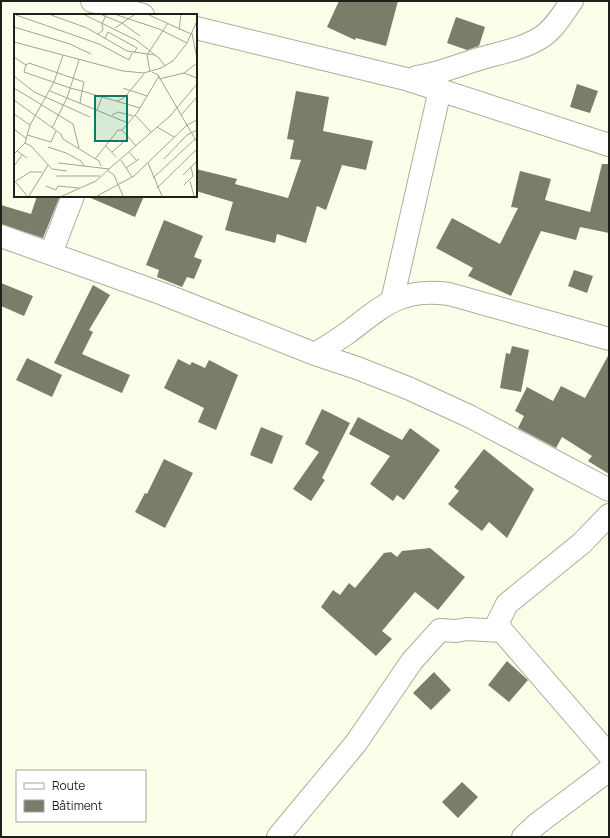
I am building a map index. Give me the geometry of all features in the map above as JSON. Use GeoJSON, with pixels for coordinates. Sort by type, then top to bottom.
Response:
{"type":"FeatureCollection","features":[{"type":"Feature","properties":{"kind":"street"},"geometry":{"type":"LineString","coordinates":[[92,1],[139,14]]}},
{"type":"Feature","properties":{"kind":"street"},"geometry":{"type":"LineString","coordinates":[[392,301],[436,83],[476,60],[523,46],[541,38],[552,28],[572,1]]}},
{"type":"Feature","properties":{"kind":"street"},"geometry":{"type":"LineString","coordinates":[[197,28],[406,79],[436,83],[609,145]]}},
{"type":"Feature","properties":{"kind":"street"},"geometry":{"type":"LineString","coordinates":[[52,252],[73,197]]}},
{"type":"Feature","properties":{"kind":"street"},"geometry":{"type":"LineString","coordinates":[[1,236],[52,252],[315,354],[401,385],[472,417],[609,490]]}},
{"type":"Feature","properties":{"kind":"street"},"geometry":{"type":"LineString","coordinates":[[315,354],[392,301],[411,294],[430,291],[449,294],[609,339]]}},
{"type":"Feature","properties":{"kind":"street"},"geometry":{"type":"LineString","coordinates":[[609,515],[582,543],[507,604],[498,622],[502,631],[609,755]]}},
{"type":"Feature","properties":{"kind":"street"},"geometry":{"type":"LineString","coordinates":[[278,837],[356,743],[412,661],[440,630],[456,631],[467,629],[502,631]]}},
{"type":"Feature","properties":{"kind":"street"},"geometry":{"type":"LineString","coordinates":[[523,837],[537,824],[609,770]]}},
{"type":"Feature","properties":{"kind":"building"},"geometry":{"type":"Polygon","coordinates":[[[339,1],[398,1],[386,46],[356,38],[355,40],[327,27],[339,1]]]}},
{"type":"Feature","properties":{"kind":"building"},"geometry":{"type":"Polygon","coordinates":[[[456,17],[485,27],[479,46],[467,50],[447,43],[456,17]]]}},
{"type":"Feature","properties":{"kind":"building"},"geometry":{"type":"Polygon","coordinates":[[[577,84],[598,91],[590,113],[570,107],[577,84]]]}},
{"type":"Feature","properties":{"kind":"building"},"geometry":{"type":"Polygon","coordinates":[[[296,91],[329,97],[323,131],[373,141],[366,170],[342,165],[326,210],[317,206],[306,243],[277,234],[275,243],[225,230],[233,202],[197,191],[197,169],[237,179],[235,184],[288,198],[301,160],[290,159],[294,140],[287,139],[296,91]]]}},
{"type":"Feature","properties":{"kind":"building"},"geometry":{"type":"Polygon","coordinates":[[[602,164],[609,164],[609,233],[580,227],[576,240],[541,231],[511,296],[468,276],[473,268],[436,248],[452,218],[500,244],[518,208],[511,207],[520,171],[551,179],[545,200],[590,212],[602,164]]]}},
{"type":"Feature","properties":{"kind":"building"},"geometry":{"type":"Polygon","coordinates":[[[37,197],[60,197],[43,238],[1,224],[1,205],[31,214],[37,197]]]}},
{"type":"Feature","properties":{"kind":"building"},"geometry":{"type":"Polygon","coordinates":[[[88,197],[144,197],[135,217],[88,197]]]}},
{"type":"Feature","properties":{"kind":"building"},"geometry":{"type":"Polygon","coordinates":[[[164,220],[203,236],[194,257],[202,260],[194,279],[187,277],[182,287],[157,277],[159,270],[146,265],[164,220]]]}},
{"type":"Feature","properties":{"kind":"building"},"geometry":{"type":"Polygon","coordinates":[[[574,270],[593,276],[587,293],[568,286],[574,270]]]}},
{"type":"Feature","properties":{"kind":"building"},"geometry":{"type":"Polygon","coordinates":[[[1,283],[33,296],[24,316],[1,306],[1,283]]]}},
{"type":"Feature","properties":{"kind":"building"},"geometry":{"type":"Polygon","coordinates":[[[93,285],[110,295],[89,330],[93,332],[82,354],[130,375],[122,393],[54,363],[93,285]]]}},
{"type":"Feature","properties":{"kind":"building"},"geometry":{"type":"Polygon","coordinates":[[[512,346],[529,350],[521,392],[500,388],[506,353],[510,354],[512,346]]]}},
{"type":"Feature","properties":{"kind":"building"},"geometry":{"type":"Polygon","coordinates":[[[609,354],[609,474],[588,461],[592,456],[562,437],[556,448],[518,428],[524,416],[515,411],[527,387],[553,401],[561,386],[585,398],[609,354]]]}},
{"type":"Feature","properties":{"kind":"building"},"geometry":{"type":"Polygon","coordinates":[[[27,358],[62,375],[52,397],[16,380],[27,358]]]}},
{"type":"Feature","properties":{"kind":"building"},"geometry":{"type":"Polygon","coordinates":[[[178,359],[190,365],[192,362],[205,368],[209,360],[238,375],[216,430],[198,422],[204,408],[164,388],[178,359]]]}},
{"type":"Feature","properties":{"kind":"building"},"geometry":{"type":"Polygon","coordinates":[[[322,409],[350,423],[322,478],[325,480],[311,501],[293,489],[319,452],[305,444],[322,409]]]}},
{"type":"Feature","properties":{"kind":"building"},"geometry":{"type":"Polygon","coordinates":[[[358,417],[402,440],[410,428],[440,450],[404,500],[397,495],[393,501],[370,484],[390,456],[349,434],[358,417]]]}},
{"type":"Feature","properties":{"kind":"building"},"geometry":{"type":"Polygon","coordinates":[[[261,427],[283,436],[272,464],[250,455],[261,427]]]}},
{"type":"Feature","properties":{"kind":"building"},"geometry":{"type":"Polygon","coordinates":[[[484,449],[534,489],[507,538],[489,522],[482,531],[448,504],[459,491],[454,487],[484,449]]]}},
{"type":"Feature","properties":{"kind":"building"},"geometry":{"type":"Polygon","coordinates":[[[164,459],[193,473],[165,528],[135,512],[145,493],[147,494],[164,459]]]}},
{"type":"Feature","properties":{"kind":"building"},"geometry":{"type":"Polygon","coordinates":[[[430,548],[465,577],[438,610],[415,592],[382,631],[392,639],[376,656],[321,607],[333,590],[340,595],[349,583],[355,588],[384,553],[391,552],[397,557],[402,551],[430,548]]]}},
{"type":"Feature","properties":{"kind":"building"},"geometry":{"type":"Polygon","coordinates":[[[507,661],[528,680],[509,702],[488,685],[507,661]]]}},
{"type":"Feature","properties":{"kind":"building"},"geometry":{"type":"Polygon","coordinates":[[[434,672],[451,690],[431,710],[413,693],[434,672]]]}},
{"type":"Feature","properties":{"kind":"building"},"geometry":{"type":"Polygon","coordinates":[[[462,782],[478,797],[458,818],[442,802],[462,782]]]}}]}
